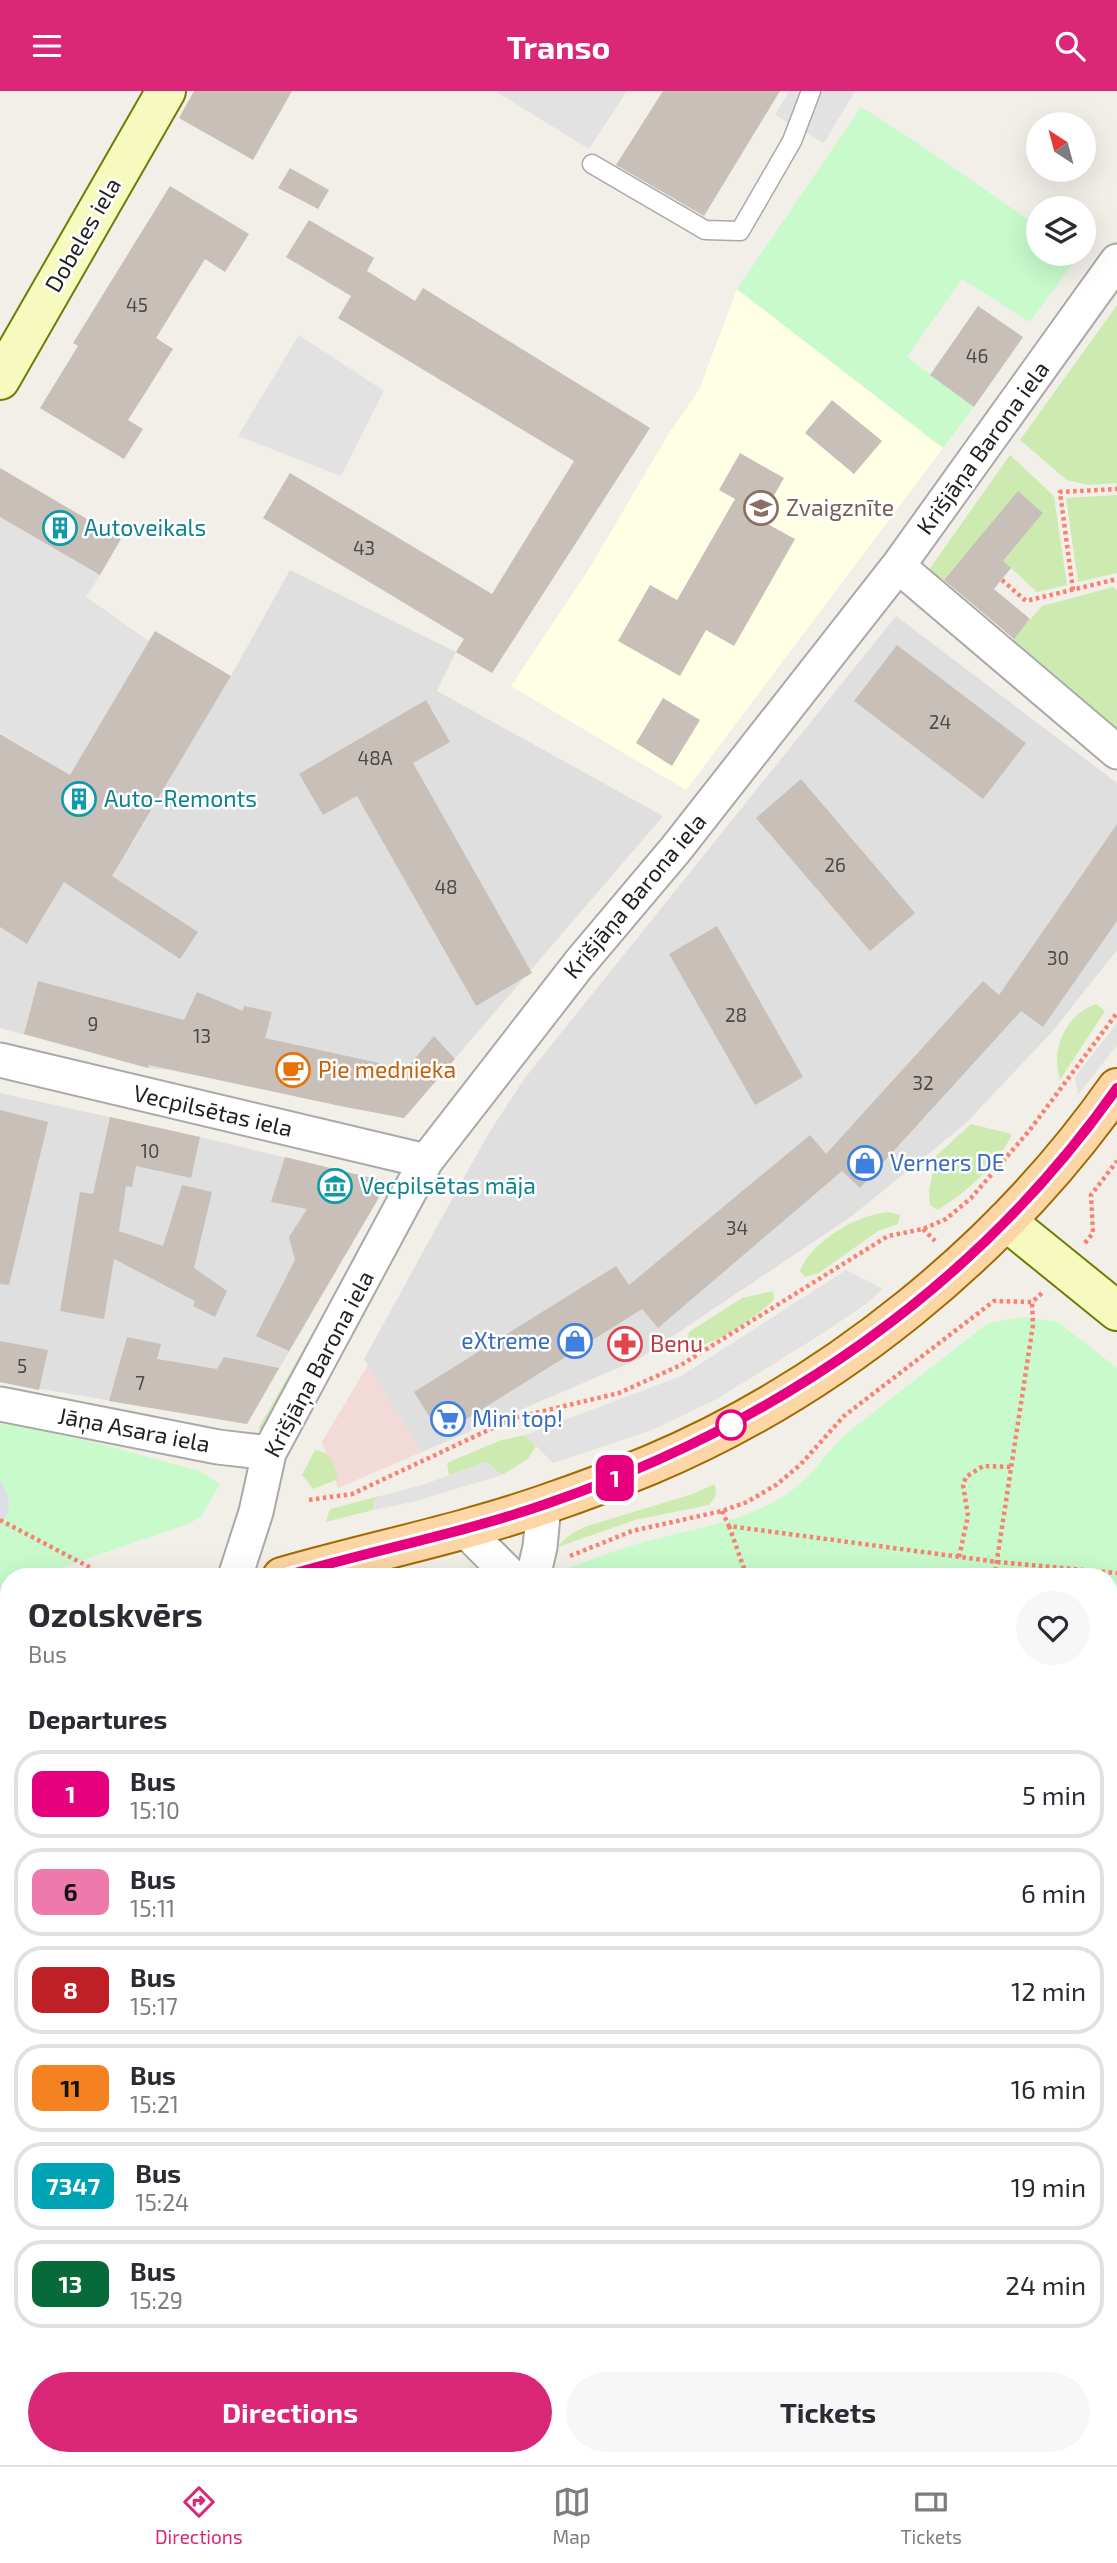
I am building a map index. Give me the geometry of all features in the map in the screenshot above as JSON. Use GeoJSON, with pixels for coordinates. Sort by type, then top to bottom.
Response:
{"type":"FeatureCollection","features":[{"type":"Feature","properties":{"kind":"main road"},"geometry":{"type":"LineString","coordinates":[[315,1568],[544,1505],[650,1465],[710,1436],[791,1391],[895,1319],[944,1279],[1006,1221],[1058,1165],[1117,1088]]}},
{"type":"Feature","properties":{"kind":"street","name":"Dobeles iela"},"geometry":{"type":"LineString","coordinates":[[0,380],[166,91]]}},
{"type":"Feature","properties":{"kind":"street","name":"Krišjāņa Barona iela"},"geometry":{"type":"LineString","coordinates":[[238,1568],[256,1512],[269,1453],[426,1161],[579,964],[676,849],[898,566],[1117,261]]}},
{"type":"Feature","properties":{"kind":"street"},"geometry":{"type":"LineString","coordinates":[[898,566],[1117,752]]}},
{"type":"Feature","properties":{"kind":"street","name":"Vecpilsētas iela"},"geometry":{"type":"LineString","coordinates":[[0,1060],[426,1161]]}},
{"type":"Feature","properties":{"kind":"street"},"geometry":{"type":"LineString","coordinates":[[1006,1221],[1117,1311]]}},
{"type":"Feature","properties":{"kind":"street","name":"Jāņa Asara iela"},"geometry":{"type":"LineString","coordinates":[[0,1404],[218,1447],[269,1453]]}},
{"type":"Feature","properties":{"kind":"street"},"geometry":{"type":"LineString","coordinates":[[535,1568],[544,1505]]}},
{"type":"Feature","properties":{"kind":"street"},"geometry":{"type":"LineString","coordinates":[[463,1528],[503,1568]]}},
{"type":"Feature","properties":{"kind":"lane"},"geometry":{"type":"LineString","coordinates":[[592,165],[705,230],[740,231],[792,141],[811,91]]}},
{"type":"Feature","properties":{"kind":"path"},"geometry":{"type":"LineString","coordinates":[[1073,590],[1060,492],[1117,489]]}},
{"type":"Feature","properties":{"kind":"path"},"geometry":{"type":"LineString","coordinates":[[1002,580],[1026,601],[1116,581]]}},
{"type":"Feature","properties":{"kind":"path"},"geometry":{"type":"LineString","coordinates":[[309,1500],[352,1494],[514,1418],[619,1394],[681,1365],[888,1236],[923,1229],[946,1219],[971,1198],[1029,1132],[1117,1013]]}},
{"type":"Feature","properties":{"kind":"path"},"geometry":{"type":"LineString","coordinates":[[1093,1234],[1091,1195],[1117,1161]]}},
{"type":"Feature","properties":{"kind":"path"},"geometry":{"type":"LineString","coordinates":[[563,1558],[632,1531],[722,1511],[747,1502],[776,1485],[800,1465],[844,1416],[994,1301],[1032,1302],[1033,1325],[996,1568]]}},
{"type":"Feature","properties":{"kind":"path"},"geometry":{"type":"LineString","coordinates":[[959,1557],[968,1517],[963,1485],[966,1476],[983,1466],[1012,1467]]}},
{"type":"Feature","properties":{"kind":"path"},"geometry":{"type":"LineString","coordinates":[[722,1511],[744,1568]]}},
{"type":"Feature","properties":{"kind":"path"},"geometry":{"type":"LineString","coordinates":[[0,1520],[91,1568]]}},
{"type":"Feature","properties":{"kind":"path"},"geometry":{"type":"LineString","coordinates":[[729,1526],[1059,1568]]}},
{"type":"Feature","properties":{"kind":"shaded area"},"geometry":{"type":"Polygon","coordinates":[[[495,91],[627,91],[589,149],[495,91]]]}},
{"type":"Feature","properties":{"kind":"shaded area"},"geometry":{"type":"Polygon","coordinates":[[[789,91],[855,91],[824,143],[775,115],[789,91]]]}},
{"type":"Feature","properties":{"kind":"shaded area","name":"Zvaigznīte"},"geometry":{"type":"Polygon","coordinates":[[[737,289],[943,448],[686,790],[511,686],[589,569],[668,435],[699,390],[737,289]]]}},
{"type":"Feature","properties":{"kind":"shaded area"},"geometry":{"type":"Polygon","coordinates":[[[299,335],[384,391],[341,476],[238,436],[299,335]]]}},
{"type":"Feature","properties":{"kind":"shaded area"},"geometry":{"type":"Polygon","coordinates":[[[0,517],[100,575],[86,597],[149,641],[70,775],[0,733],[0,517]]]}},
{"type":"Feature","properties":{"kind":"shaded area"},"geometry":{"type":"Polygon","coordinates":[[[290,570],[456,652],[437,691],[663,816],[404,1118],[148,1068],[0,1028],[0,927],[28,943],[99,823],[133,842],[290,570]]]}},
{"type":"Feature","properties":{"kind":"shaded area"},"geometry":{"type":"Polygon","coordinates":[[[896,616],[1117,783],[1117,950],[1052,1032],[965,1124],[852,1216],[639,1359],[422,1452],[364,1359],[487,1136],[524,1079],[896,616]]]}},
{"type":"Feature","properties":{"kind":"shaded area"},"geometry":{"type":"Polygon","coordinates":[[[1117,1023],[1117,1045],[1078,1095],[1075,1077],[1117,1023]]]}},
{"type":"Feature","properties":{"kind":"shaded area"},"geometry":{"type":"Polygon","coordinates":[[[0,1093],[388,1182],[247,1424],[0,1382],[0,1093]]]}},
{"type":"Feature","properties":{"kind":"shaded area"},"geometry":{"type":"Polygon","coordinates":[[[846,1270],[883,1289],[862,1307],[820,1335],[715,1400],[652,1430],[553,1463],[525,1435],[681,1376],[846,1270]]]}},
{"type":"Feature","properties":{"kind":"shaded area"},"geometry":{"type":"Polygon","coordinates":[[[368,1365],[422,1452],[338,1488],[322,1442],[368,1365]]]}},
{"type":"Feature","properties":{"kind":"shaded area"},"geometry":{"type":"Polygon","coordinates":[[[486,1462],[502,1475],[412,1502],[373,1510],[376,1497],[422,1485],[486,1462]]]}},
{"type":"Feature","properties":{"kind":"shaded area"},"geometry":{"type":"Polygon","coordinates":[[[0,1481],[9,1502],[8,1512],[0,1527],[0,1481]]]}},
{"type":"Feature","properties":{"kind":"green space"},"geometry":{"type":"Polygon","coordinates":[[[861,107],[1026,218],[1026,266],[1071,266],[1030,322],[962,279],[907,357],[974,407],[943,448],[737,289],[861,107]]]}},
{"type":"Feature","properties":{"kind":"green space"},"geometry":{"type":"Polygon","coordinates":[[[1117,305],[1117,483],[1089,485],[1067,480],[1020,440],[1117,305]]]}},
{"type":"Feature","properties":{"kind":"green space"},"geometry":{"type":"Polygon","coordinates":[[[1010,455],[1054,496],[1067,585],[1037,592],[1003,561],[1043,513],[1019,492],[941,583],[928,571],[1010,455]]]}},
{"type":"Feature","properties":{"kind":"green space"},"geometry":{"type":"Polygon","coordinates":[[[1117,495],[1117,573],[1078,582],[1066,498],[1117,495]]]}},
{"type":"Feature","properties":{"kind":"green space"},"geometry":{"type":"Polygon","coordinates":[[[1113,587],[1117,590],[1117,736],[1010,643],[1042,606],[1113,587]]]}},
{"type":"Feature","properties":{"kind":"green space"},"geometry":{"type":"Polygon","coordinates":[[[1096,1004],[1105,1011],[1060,1080],[1057,1056],[1063,1034],[1076,1016],[1096,1004]]]}},
{"type":"Feature","properties":{"kind":"green space"},"geometry":{"type":"Polygon","coordinates":[[[971,1124],[1012,1134],[980,1177],[938,1210],[930,1205],[929,1191],[936,1156],[971,1124]]]}},
{"type":"Feature","properties":{"kind":"green space"},"geometry":{"type":"Polygon","coordinates":[[[396,1186],[400,1187],[262,1430],[258,1429],[396,1186]]]}},
{"type":"Feature","properties":{"kind":"green space"},"geometry":{"type":"Polygon","coordinates":[[[888,1212],[900,1215],[898,1224],[878,1231],[819,1273],[805,1277],[800,1271],[814,1250],[836,1231],[863,1218],[888,1212]]]}},
{"type":"Feature","properties":{"kind":"green space"},"geometry":{"type":"Polygon","coordinates":[[[773,1291],[774,1300],[736,1329],[704,1345],[694,1347],[687,1341],[689,1332],[742,1298],[773,1291]]]}},
{"type":"Feature","properties":{"kind":"green space"},"geometry":{"type":"Polygon","coordinates":[[[1023,1317],[1058,1322],[1117,1368],[1117,1568],[568,1568],[633,1545],[718,1524],[771,1504],[804,1480],[847,1433],[988,1323],[1023,1317]]]}},
{"type":"Feature","properties":{"kind":"green space"},"geometry":{"type":"Polygon","coordinates":[[[0,1421],[97,1443],[200,1471],[220,1484],[201,1517],[188,1524],[60,1568],[0,1568],[0,1421]]]}},
{"type":"Feature","properties":{"kind":"green space"},"geometry":{"type":"Polygon","coordinates":[[[525,1435],[536,1446],[528,1459],[502,1475],[486,1462],[449,1475],[447,1463],[501,1440],[525,1435]]]}},
{"type":"Feature","properties":{"kind":"green space"},"geometry":{"type":"Polygon","coordinates":[[[315,1450],[328,1456],[338,1476],[336,1480],[313,1489],[302,1475],[315,1450]]]}},
{"type":"Feature","properties":{"kind":"green space"},"geometry":{"type":"Polygon","coordinates":[[[715,1484],[716,1496],[709,1505],[635,1520],[555,1548],[571,1534],[587,1526],[693,1494],[715,1484]]]}},
{"type":"Feature","properties":{"kind":"green space"},"geometry":{"type":"Polygon","coordinates":[[[376,1497],[373,1510],[326,1522],[330,1509],[376,1497]]]}},
{"type":"Feature","properties":{"kind":"building"},"geometry":{"type":"Polygon","coordinates":[[[194,91],[292,91],[253,160],[179,118],[194,91]]]}},
{"type":"Feature","properties":{"kind":"building"},"geometry":{"type":"Polygon","coordinates":[[[663,91],[780,91],[704,216],[616,165],[663,91]]]}},
{"type":"Feature","properties":{"kind":"building"},"geometry":{"type":"Polygon","coordinates":[[[290,168],[329,190],[318,209],[278,188],[290,168]]]}},
{"type":"Feature","properties":{"kind":"building"},"geometry":{"type":"Polygon","coordinates":[[[170,186],[249,234],[225,272],[205,259],[156,338],[173,349],[128,420],[143,429],[124,459],[40,408],[78,346],[73,343],[170,186]]]}},
{"type":"Feature","properties":{"kind":"building"},"geometry":{"type":"Polygon","coordinates":[[[309,220],[374,258],[367,271],[415,301],[423,288],[650,428],[492,673],[456,652],[464,639],[263,518],[290,473],[492,594],[574,461],[338,318],[351,296],[286,257],[309,220]]]}},
{"type":"Feature","properties":{"kind":"building"},"geometry":{"type":"Polygon","coordinates":[[[978,306],[1023,337],[974,407],[930,375],[978,306]]]}},
{"type":"Feature","properties":{"kind":"building"},"geometry":{"type":"Polygon","coordinates":[[[832,400],[882,441],[854,474],[805,433],[832,400]]]}},
{"type":"Feature","properties":{"kind":"building"},"geometry":{"type":"Polygon","coordinates":[[[740,453],[784,478],[760,520],[795,539],[734,646],[706,630],[680,676],[618,641],[650,585],[677,600],[735,499],[719,490],[740,453]]]}},
{"type":"Feature","properties":{"kind":"building","name":"Autoveikals"},"geometry":{"type":"Polygon","coordinates":[[[0,468],[121,539],[100,575],[0,517],[0,468]]]}},
{"type":"Feature","properties":{"kind":"building"},"geometry":{"type":"Polygon","coordinates":[[[1018,491],[1043,513],[1003,561],[1011,568],[994,589],[1030,619],[1014,639],[944,580],[1018,491]]]}},
{"type":"Feature","properties":{"kind":"building","name":"Auto-Remonts"},"geometry":{"type":"Polygon","coordinates":[[[155,631],[231,676],[112,876],[198,932],[180,959],[64,882],[27,944],[0,927],[0,734],[70,775],[155,631]]]}},
{"type":"Feature","properties":{"kind":"building"},"geometry":{"type":"Polygon","coordinates":[[[897,645],[1026,743],[983,799],[854,701],[897,645]]]}},
{"type":"Feature","properties":{"kind":"building"},"geometry":{"type":"Polygon","coordinates":[[[663,698],[700,720],[672,766],[636,743],[663,698]]]}},
{"type":"Feature","properties":{"kind":"building"},"geometry":{"type":"Polygon","coordinates":[[[426,700],[450,742],[413,763],[532,973],[476,1006],[357,796],[323,815],[299,774],[426,700]]]}},
{"type":"Feature","properties":{"kind":"building"},"geometry":{"type":"Polygon","coordinates":[[[801,779],[915,913],[870,951],[756,818],[801,779]]]}},
{"type":"Feature","properties":{"kind":"building"},"geometry":{"type":"Polygon","coordinates":[[[1117,824],[1117,921],[1043,1027],[1021,1011],[860,1188],[842,1171],[658,1328],[642,1309],[441,1435],[414,1392],[616,1266],[629,1285],[810,1135],[826,1154],[983,981],[999,995],[1117,824]]]}},
{"type":"Feature","properties":{"kind":"building"},"geometry":{"type":"Polygon","coordinates":[[[717,926],[803,1077],[755,1105],[669,954],[717,926]]]}},
{"type":"Feature","properties":{"kind":"building"},"geometry":{"type":"Polygon","coordinates":[[[38,981],[184,1020],[197,992],[243,1011],[244,1006],[272,1012],[265,1038],[406,1069],[434,1036],[455,1059],[404,1118],[345,1107],[149,1065],[148,1068],[24,1034],[38,981]]]}},
{"type":"Feature","properties":{"kind":"building"},"geometry":{"type":"Polygon","coordinates":[[[0,1110],[48,1122],[9,1285],[0,1284],[0,1110]]]}},
{"type":"Feature","properties":{"kind":"building"},"geometry":{"type":"Polygon","coordinates":[[[110,1117],[200,1137],[191,1178],[136,1166],[132,1187],[126,1186],[119,1231],[163,1246],[182,1185],[212,1192],[194,1268],[227,1291],[215,1317],[193,1306],[195,1301],[114,1259],[104,1319],[60,1311],[80,1192],[93,1194],[110,1117]]]}},
{"type":"Feature","properties":{"kind":"building"},"geometry":{"type":"Polygon","coordinates":[[[285,1157],[388,1182],[289,1351],[256,1336],[295,1260],[289,1237],[307,1209],[271,1202],[285,1157]]]}},
{"type":"Feature","properties":{"kind":"building"},"geometry":{"type":"Polygon","coordinates":[[[127,1337],[161,1344],[157,1359],[217,1369],[224,1357],[279,1368],[247,1424],[109,1401],[127,1337]]]}},
{"type":"Feature","properties":{"kind":"building"},"geometry":{"type":"Polygon","coordinates":[[[0,1341],[48,1350],[39,1390],[0,1382],[0,1341]]]}},
{"type":"Feature","properties":{"kind":"bus line","name":"1"},"geometry":{"type":"LineString","coordinates":[[315,1568],[544,1505],[650,1465],[771,1402],[833,1364],[895,1319],[960,1266],[1058,1165],[1117,1088]]}},
{"type":"Feature","properties":{"kind":"place","name":"Zvaigznīte"},"geometry":{"type":"Point","coordinates":[761,508]}},
{"type":"Feature","properties":{"kind":"place","name":"Autoveikals"},"geometry":{"type":"Point","coordinates":[60,528]}},
{"type":"Feature","properties":{"kind":"place","name":"Auto-Remonts"},"geometry":{"type":"Point","coordinates":[79,799]}},
{"type":"Feature","properties":{"kind":"place","name":"Pie mednieka"},"geometry":{"type":"Point","coordinates":[293,1070]}},
{"type":"Feature","properties":{"kind":"place","name":"Verners DE"},"geometry":{"type":"Point","coordinates":[865,1163]}},
{"type":"Feature","properties":{"kind":"place","name":"Vecpilsētas māja"},"geometry":{"type":"Point","coordinates":[335,1186]}},
{"type":"Feature","properties":{"kind":"place","name":"eXtreme"},"geometry":{"type":"Point","coordinates":[575,1341]}},
{"type":"Feature","properties":{"kind":"place","name":"Benu"},"geometry":{"type":"Point","coordinates":[625,1344]}},
{"type":"Feature","properties":{"kind":"place","name":"Mini top!"},"geometry":{"type":"Point","coordinates":[448,1419]}}]}
